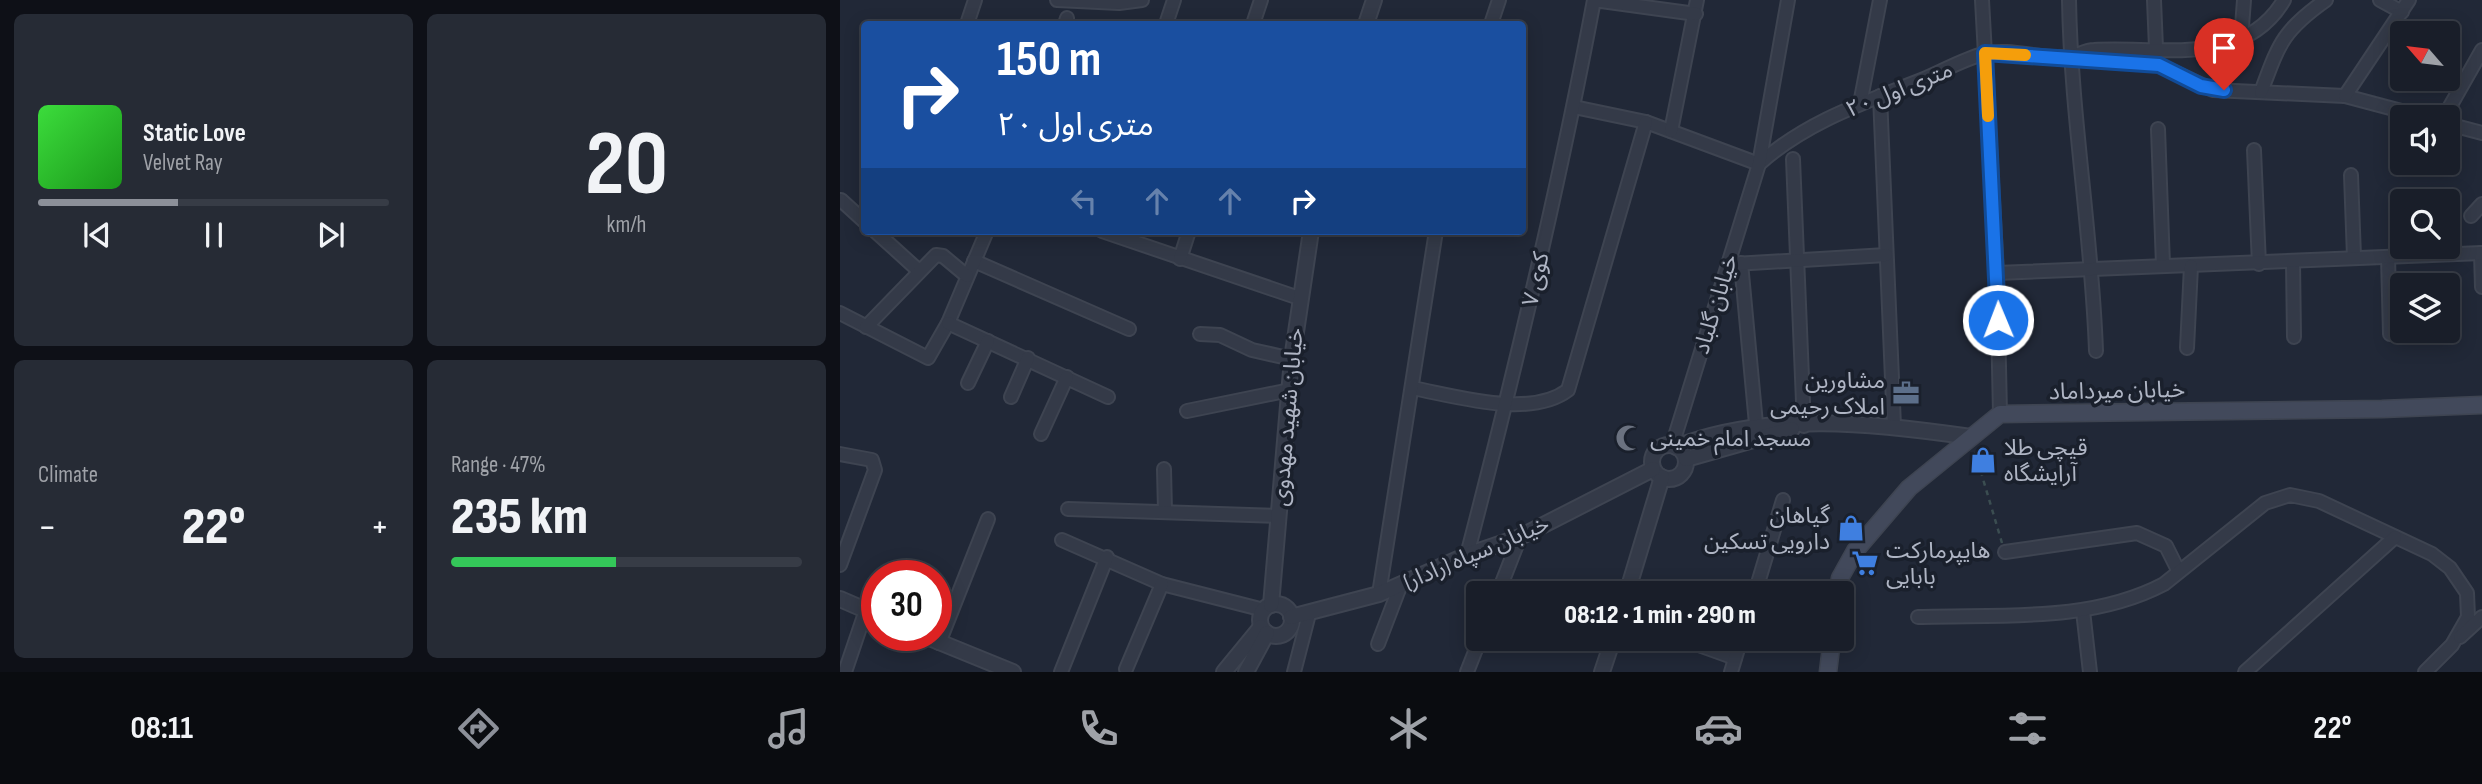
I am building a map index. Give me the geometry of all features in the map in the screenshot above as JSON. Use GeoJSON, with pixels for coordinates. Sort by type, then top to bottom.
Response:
{"type":"FeatureCollection","features":[{"type":"Feature","properties":{"kind":"main road","name":"خیابان میرداماد"},"geometry":{"type":"LineString","coordinates":[[2000,414],[2482,405]]}},
{"type":"Feature","properties":{"kind":"main road"},"geometry":{"type":"LineString","coordinates":[[1840,581],[1874,526],[1909,488],[2000,414]]}},
{"type":"Feature","properties":{"kind":"main road"},"geometry":{"type":"LineString","coordinates":[[1828,672],[1831,651]]}},
{"type":"Feature","properties":{"kind":"street"},"geometry":{"type":"LineString","coordinates":[[968,21],[975,0]]}},
{"type":"Feature","properties":{"kind":"street"},"geometry":{"type":"LineString","coordinates":[[1057,0],[1119,3],[1142,0]]}},
{"type":"Feature","properties":{"kind":"street"},"geometry":{"type":"LineString","coordinates":[[1167,21],[1174,0]]}},
{"type":"Feature","properties":{"kind":"street"},"geometry":{"type":"LineString","coordinates":[[1255,21],[1261,0]]}},
{"type":"Feature","properties":{"kind":"street"},"geometry":{"type":"LineString","coordinates":[[1367,21],[1374,0]]}},
{"type":"Feature","properties":{"kind":"street"},"geometry":{"type":"LineString","coordinates":[[1493,21],[1499,0]]}},
{"type":"Feature","properties":{"kind":"street"},"geometry":{"type":"LineString","coordinates":[[1594,0],[1696,15]]}},
{"type":"Feature","properties":{"kind":"street","name":"کوی ۷"},"geometry":{"type":"LineString","coordinates":[[1467,555],[1506,405],[1574,107],[1594,0]]}},
{"type":"Feature","properties":{"kind":"street"},"geometry":{"type":"LineString","coordinates":[[1671,131],[1698,0]]}},
{"type":"Feature","properties":{"kind":"street","name":"خیابان گلباد"},"geometry":{"type":"LineString","coordinates":[[1674,446],[1759,164],[1788,0]]}},
{"type":"Feature","properties":{"kind":"street"},"geometry":{"type":"LineString","coordinates":[[1860,104],[1880,0]]}},
{"type":"Feature","properties":{"kind":"street"},"geometry":{"type":"LineString","coordinates":[[1982,0],[1997,273],[2000,414]]}},
{"type":"Feature","properties":{"kind":"street"},"geometry":{"type":"LineString","coordinates":[[2069,0],[2070,57],[2094,268],[2096,351]]}},
{"type":"Feature","properties":{"kind":"street"},"geometry":{"type":"LineString","coordinates":[[2154,0],[2156,48]]}},
{"type":"Feature","properties":{"kind":"street"},"geometry":{"type":"LineString","coordinates":[[2241,40],[2244,0]]}},
{"type":"Feature","properties":{"kind":"street","name":"۲۰ متری اول"},"geometry":{"type":"LineString","coordinates":[[1759,164],[1780,145],[1821,120],[1985,53],[2070,57],[2090,50],[2208,50],[2241,40],[2271,20],[2284,0]]}},
{"type":"Feature","properties":{"kind":"street"},"geometry":{"type":"LineString","coordinates":[[2261,93],[2277,45],[2302,16],[2326,0]]}},
{"type":"Feature","properties":{"kind":"street"},"geometry":{"type":"LineString","coordinates":[[2380,0],[2402,12]]}},
{"type":"Feature","properties":{"kind":"street"},"geometry":{"type":"LineString","coordinates":[[2345,96],[2409,0]]}},
{"type":"Feature","properties":{"kind":"street"},"geometry":{"type":"LineString","coordinates":[[2451,105],[2482,50]]}},
{"type":"Feature","properties":{"kind":"street"},"geometry":{"type":"LineString","coordinates":[[2070,57],[2159,65],[2213,90],[2345,96],[2390,108]]}},
{"type":"Feature","properties":{"kind":"street"},"geometry":{"type":"LineString","coordinates":[[1880,96],[1894,426]]}},
{"type":"Feature","properties":{"kind":"street"},"geometry":{"type":"LineString","coordinates":[[1574,107],[1646,122],[1759,164]]}},
{"type":"Feature","properties":{"kind":"street"},"geometry":{"type":"LineString","coordinates":[[1412,388],[1506,405],[1557,399],[1568,390],[1646,122]]}},
{"type":"Feature","properties":{"kind":"street"},"geometry":{"type":"LineString","coordinates":[[2460,127],[2482,133]]}},
{"type":"Feature","properties":{"kind":"street"},"geometry":{"type":"LineString","coordinates":[[2158,129],[2163,265]]}},
{"type":"Feature","properties":{"kind":"street"},"geometry":{"type":"LineString","coordinates":[[2254,150],[2259,264]]}},
{"type":"Feature","properties":{"kind":"street"},"geometry":{"type":"LineString","coordinates":[[1793,159],[1804,426]]}},
{"type":"Feature","properties":{"kind":"street"},"geometry":{"type":"LineString","coordinates":[[2351,176],[2354,257]]}},
{"type":"Feature","properties":{"kind":"street"},"geometry":{"type":"LineString","coordinates":[[841,200],[861,218]]}},
{"type":"Feature","properties":{"kind":"street"},"geometry":{"type":"LineString","coordinates":[[2471,216],[2482,204]]}},
{"type":"Feature","properties":{"kind":"street"},"geometry":{"type":"LineString","coordinates":[[879,235],[918,270]]}},
{"type":"Feature","properties":{"kind":"street"},"geometry":{"type":"LineString","coordinates":[[840,313],[929,358],[948,323],[985,235]]}},
{"type":"Feature","properties":{"kind":"street"},"geometry":{"type":"LineString","coordinates":[[1113,235],[1299,298]]}},
{"type":"Feature","properties":{"kind":"street"},"geometry":{"type":"LineString","coordinates":[[1180,259],[1188,235]]}},
{"type":"Feature","properties":{"kind":"street","name":"خیابان شهید مهدوی"},"geometry":{"type":"LineString","coordinates":[[1268,607],[1292,359],[1310,235]]}},
{"type":"Feature","properties":{"kind":"street"},"geometry":{"type":"LineString","coordinates":[[1379,594],[1435,235]]}},
{"type":"Feature","properties":{"kind":"street"},"geometry":{"type":"LineString","coordinates":[[2460,252],[2481,253],[2482,287]]}},
{"type":"Feature","properties":{"kind":"street"},"geometry":{"type":"LineString","coordinates":[[866,327],[918,270],[939,254],[967,276]]}},
{"type":"Feature","properties":{"kind":"street"},"geometry":{"type":"LineString","coordinates":[[1727,265],[1886,254]]}},
{"type":"Feature","properties":{"kind":"street"},"geometry":{"type":"LineString","coordinates":[[1997,273],[2388,257],[2390,334]]}},
{"type":"Feature","properties":{"kind":"street"},"geometry":{"type":"LineString","coordinates":[[974,261],[1129,329]]}},
{"type":"Feature","properties":{"kind":"street"},"geometry":{"type":"LineString","coordinates":[[2293,262],[2294,337]]}},
{"type":"Feature","properties":{"kind":"street"},"geometry":{"type":"LineString","coordinates":[[1741,263],[1756,424]]}},
{"type":"Feature","properties":{"kind":"street"},"geometry":{"type":"LineString","coordinates":[[2187,348],[2191,266]]}},
{"type":"Feature","properties":{"kind":"street"},"geometry":{"type":"LineString","coordinates":[[948,323],[1108,397]]}},
{"type":"Feature","properties":{"kind":"street"},"geometry":{"type":"LineString","coordinates":[[1200,334],[1220,335],[1252,350],[1292,359]]}},
{"type":"Feature","properties":{"kind":"street"},"geometry":{"type":"LineString","coordinates":[[968,383],[989,341]]}},
{"type":"Feature","properties":{"kind":"street"},"geometry":{"type":"LineString","coordinates":[[1010,397],[1028,358]]}},
{"type":"Feature","properties":{"kind":"street"},"geometry":{"type":"LineString","coordinates":[[1041,434],[1067,377]]}},
{"type":"Feature","properties":{"kind":"street"},"geometry":{"type":"LineString","coordinates":[[1187,411],[1290,390]]}},
{"type":"Feature","properties":{"kind":"street"},"geometry":{"type":"LineString","coordinates":[[1630,581],[1658,473],[1654,455],[1658,449],[1756,424],[1894,426],[1972,437]]}},
{"type":"Feature","properties":{"kind":"street"},"geometry":{"type":"LineString","coordinates":[[1686,459],[1804,426]]}},
{"type":"Feature","properties":{"kind":"street"},"geometry":{"type":"LineString","coordinates":[[1674,446],[1686,459]]}},
{"type":"Feature","properties":{"kind":"street"},"geometry":{"type":"LineString","coordinates":[[840,454],[872,460],[875,470],[840,565]]}},
{"type":"Feature","properties":{"kind":"street"},"geometry":{"type":"LineString","coordinates":[[1658,473],[1669,479],[1682,473],[1686,459]]}},
{"type":"Feature","properties":{"kind":"street"},"geometry":{"type":"LineString","coordinates":[[1164,469],[1165,511]]}},
{"type":"Feature","properties":{"kind":"street","name":"خیابان سپاه (رادار)"},"geometry":{"type":"LineString","coordinates":[[1292,617],[1379,594],[1467,555],[1520,537],[1658,473]]}},
{"type":"Feature","properties":{"kind":"street"},"geometry":{"type":"LineString","coordinates":[[1918,617],[2083,611],[2146,594],[2164,584],[2178,570],[2265,503],[2290,495],[2319,501],[2432,554],[2450,568],[2467,593],[2468,617],[2452,645]]}},
{"type":"Feature","properties":{"kind":"street"},"geometry":{"type":"LineString","coordinates":[[1759,581],[1783,500]]}},
{"type":"Feature","properties":{"kind":"street"},"geometry":{"type":"LineString","coordinates":[[1068,509],[1278,516]]}},
{"type":"Feature","properties":{"kind":"street"},"geometry":{"type":"LineString","coordinates":[[952,610],[988,519]]}},
{"type":"Feature","properties":{"kind":"street"},"geometry":{"type":"LineString","coordinates":[[2005,552],[2137,533],[2166,547],[2178,570]]}},
{"type":"Feature","properties":{"kind":"street"},"geometry":{"type":"LineString","coordinates":[[1503,581],[1520,537]]}},
{"type":"Feature","properties":{"kind":"street"},"geometry":{"type":"LineString","coordinates":[[2245,672],[2395,537]]}},
{"type":"Feature","properties":{"kind":"street"},"geometry":{"type":"LineString","coordinates":[[1062,540],[1107,557],[1162,584],[1268,607],[1287,608],[1292,617],[1287,632],[1277,636],[1264,630]]}},
{"type":"Feature","properties":{"kind":"street"},"geometry":{"type":"LineString","coordinates":[[1062,672],[1107,557]]}},
{"type":"Feature","properties":{"kind":"street"},"geometry":{"type":"LineString","coordinates":[[1126,669],[1162,584]]}},
{"type":"Feature","properties":{"kind":"street"},"geometry":{"type":"LineString","coordinates":[[1378,644],[1401,584]]}},
{"type":"Feature","properties":{"kind":"street"},"geometry":{"type":"LineString","coordinates":[[840,599],[861,608]]}},
{"type":"Feature","properties":{"kind":"street"},"geometry":{"type":"LineString","coordinates":[[1246,672],[1264,630],[1260,618],[1268,607]]}},
{"type":"Feature","properties":{"kind":"street"},"geometry":{"type":"LineString","coordinates":[[2083,611],[2090,672]]}},
{"type":"Feature","properties":{"kind":"street"},"geometry":{"type":"LineString","coordinates":[[1294,672],[1309,614]]}},
{"type":"Feature","properties":{"kind":"street"},"geometry":{"type":"LineString","coordinates":[[2425,672],[2482,617]]}},
{"type":"Feature","properties":{"kind":"street"},"geometry":{"type":"LineString","coordinates":[[1224,672],[1264,630]]}},
{"type":"Feature","properties":{"kind":"street"},"geometry":{"type":"LineString","coordinates":[[845,672],[861,636]]}},
{"type":"Feature","properties":{"kind":"street"},"geometry":{"type":"LineString","coordinates":[[952,648],[1013,672]]}},
{"type":"Feature","properties":{"kind":"street"},"geometry":{"type":"LineString","coordinates":[[1467,672],[1475,651]]}},
{"type":"Feature","properties":{"kind":"street"},"geometry":{"type":"LineString","coordinates":[[1602,672],[1609,651]]}},
{"type":"Feature","properties":{"kind":"street"},"geometry":{"type":"LineString","coordinates":[[1715,651],[1735,658]]}},
{"type":"Feature","properties":{"kind":"street"},"geometry":{"type":"LineString","coordinates":[[1731,672],[1737,651]]}},
{"type":"Feature","properties":{"kind":"path"},"geometry":{"type":"LineString","coordinates":[[1972,437],[2005,552]]}},
{"type":"Feature","properties":{"kind":"slow traffic"},"geometry":{"type":"LineString","coordinates":[[1988,116],[1985,53],[2025,55]]}},
{"type":"Feature","properties":{"kind":"place","name":"مشاورین املاک رحیمی"},"geometry":{"type":"Point","coordinates":[1906,393]}},
{"type":"Feature","properties":{"kind":"place","name":"مسجد امام خمینی"},"geometry":{"type":"Point","coordinates":[1629,438]}},
{"type":"Feature","properties":{"kind":"place","name":"قیچی طلا آرایشگاه"},"geometry":{"type":"Point","coordinates":[1983,460]}},
{"type":"Feature","properties":{"kind":"place","name":"گیاهان دارویی تسکین"},"geometry":{"type":"Point","coordinates":[1851,528]}},
{"type":"Feature","properties":{"kind":"place","name":"هایپرمارکت بابایی"},"geometry":{"type":"Point","coordinates":[1865,563]}},
{"type":"Feature","properties":{"kind":"route"},"geometry":{"type":"LineString","coordinates":[[1998,320],[1985,53],[2159,65],[2201,86],[2224,90]]}}]}
